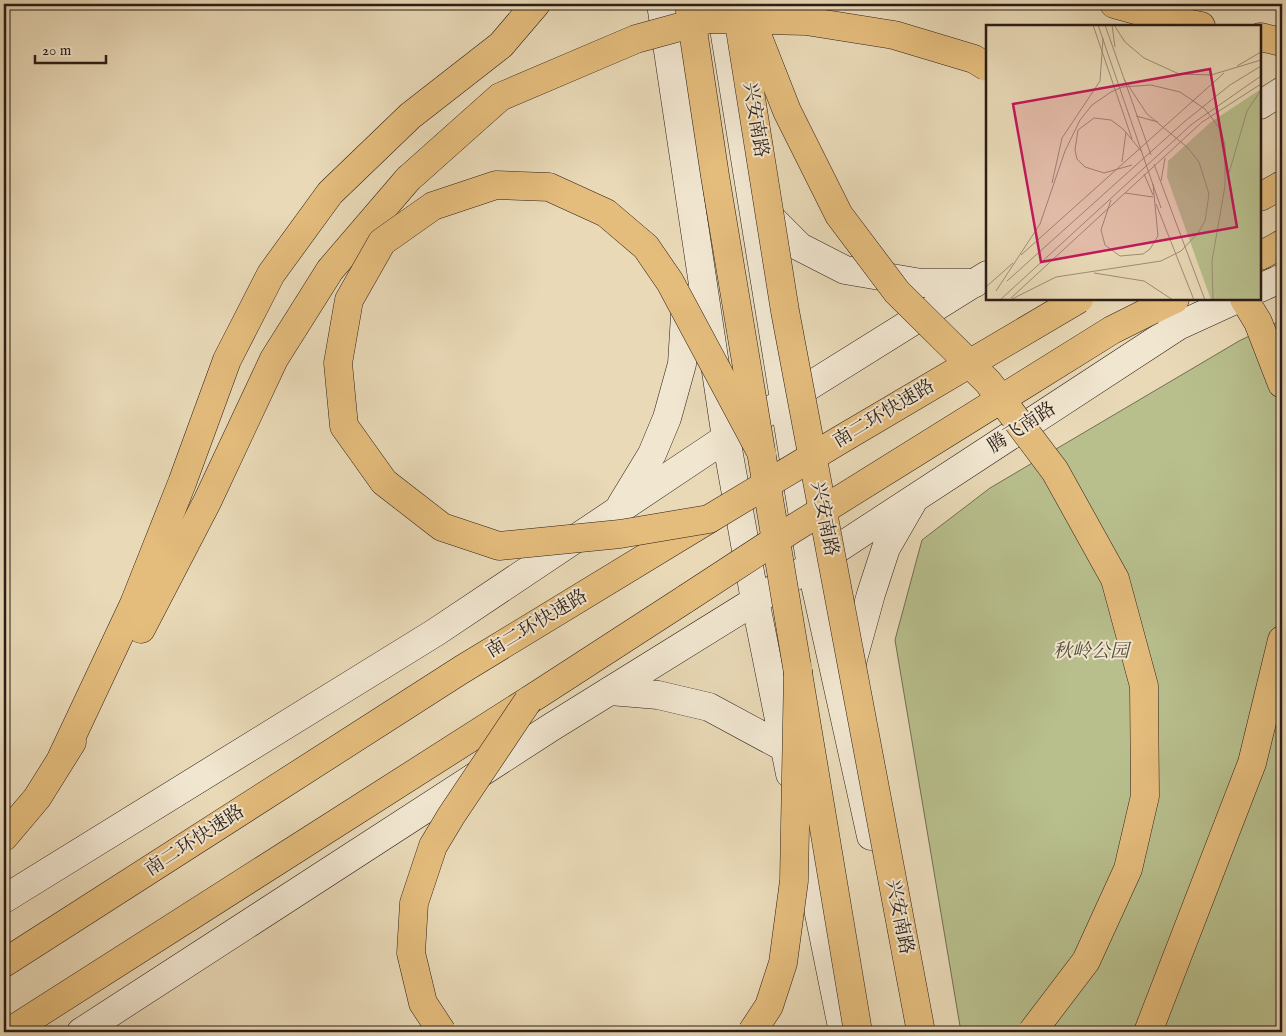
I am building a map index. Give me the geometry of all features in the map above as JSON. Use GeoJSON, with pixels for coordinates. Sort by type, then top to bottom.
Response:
{"type":"FeatureCollection","features":[{"type":"Feature","properties":{"kind":"main road"},"geometry":{"type":"LineString","coordinates":[[62,758],[134,604],[182,483],[227,360],[271,274],[330,193],[410,116],[501,45],[536,4]]}},
{"type":"Feature","properties":{"kind":"main road"},"geometry":{"type":"LineString","coordinates":[[661,4],[726,438],[755,600],[843,1032]]}},
{"type":"Feature","properties":{"kind":"main road"},"geometry":{"type":"LineString","coordinates":[[689,4],[715,176],[858,1032]]}},
{"type":"Feature","properties":{"kind":"main road","name":"兴安南路"},"geometry":{"type":"LineString","coordinates":[[720,4],[811,566],[915,1032]]}},
{"type":"Feature","properties":{"kind":"main road","name":"兴安南路"},"geometry":{"type":"LineString","coordinates":[[736,4],[785,311],[921,1032]]}},
{"type":"Feature","properties":{"kind":"main road"},"geometry":{"type":"LineString","coordinates":[[745,4],[786,111],[838,214],[897,292],[988,382],[1055,471],[1114,579],[1120,597],[1144,686],[1145,796],[1128,869],[1086,961],[1032,1032]]}},
{"type":"Feature","properties":{"kind":"main road"},"geometry":{"type":"LineString","coordinates":[[1114,4],[1196,25]]}},
{"type":"Feature","properties":{"kind":"main road"},"geometry":{"type":"LineString","coordinates":[[4,837],[36,798],[132,647],[207,502],[274,360],[330,270],[408,178],[500,97],[636,39],[709,19],[806,21],[894,35],[974,59],[986,66]]}},
{"type":"Feature","properties":{"kind":"main road"},"geometry":{"type":"LineString","coordinates":[[1261,38],[1282,42]]}},
{"type":"Feature","properties":{"kind":"main road"},"geometry":{"type":"LineString","coordinates":[[1261,104],[1282,91]]}},
{"type":"Feature","properties":{"kind":"main road"},"geometry":{"type":"LineString","coordinates":[[709,519],[620,534],[499,546],[442,527],[384,482],[344,426],[338,363],[349,300],[382,242],[433,206],[496,185],[549,187],[606,213],[646,247],[670,282],[762,454]]}},
{"type":"Feature","properties":{"kind":"main road"},"geometry":{"type":"LineString","coordinates":[[1261,196],[1282,185]]}},
{"type":"Feature","properties":{"kind":"main road"},"geometry":{"type":"LineString","coordinates":[[751,199],[800,247],[845,270],[921,283],[981,279]]}},
{"type":"Feature","properties":{"kind":"main road"},"geometry":{"type":"LineString","coordinates":[[618,510],[652,454],[667,418],[682,364],[692,213]]}},
{"type":"Feature","properties":{"kind":"main road"},"geometry":{"type":"LineString","coordinates":[[1261,255],[1282,244]]}},
{"type":"Feature","properties":{"kind":"main road"},"geometry":{"type":"LineString","coordinates":[[1261,288],[1282,278]]}},
{"type":"Feature","properties":{"kind":"main road"},"geometry":{"type":"LineString","coordinates":[[4,899],[436,632],[726,438],[981,279]]}},
{"type":"Feature","properties":{"kind":"main road","name":"南二环快速路"},"geometry":{"type":"LineString","coordinates":[[4,964],[461,670],[848,435],[1078,300]]}},
{"type":"Feature","properties":{"kind":"main road"},"geometry":{"type":"LineString","coordinates":[[9,1032],[528,701],[791,530],[1112,330],[1173,300]]}},
{"type":"Feature","properties":{"kind":"main road","name":"腾飞南路"},"geometry":{"type":"LineString","coordinates":[[81,1032],[550,728],[811,566],[1178,326],[1235,300]]}},
{"type":"Feature","properties":{"kind":"main road"},"geometry":{"type":"LineString","coordinates":[[1245,300],[1258,322],[1282,384]]}},
{"type":"Feature","properties":{"kind":"main road"},"geometry":{"type":"LineString","coordinates":[[841,700],[886,548],[914,499]]}},
{"type":"Feature","properties":{"kind":"main road"},"geometry":{"type":"LineString","coordinates":[[1148,1032],[1252,763],[1282,640]]}},
{"type":"Feature","properties":{"kind":"main road"},"geometry":{"type":"LineString","coordinates":[[752,1032],[769,1006],[782,963],[794,881],[798,669]]}},
{"type":"Feature","properties":{"kind":"main road"},"geometry":{"type":"LineString","coordinates":[[610,691],[658,695],[708,707],[785,748]]}},
{"type":"Feature","properties":{"kind":"main road"},"geometry":{"type":"LineString","coordinates":[[442,1032],[423,1003],[411,953],[414,903],[433,846],[528,701]]}},
{"type":"Feature","properties":{"kind":"main road"},"geometry":{"type":"LineString","coordinates":[[1222,840],[1282,708]]}},
{"type":"Feature","properties":{"kind":"green space","name":"秋岭公园"},"geometry":{"type":"Polygon","coordinates":[[[1282,320],[1282,1032],[961,1032],[895,640],[922,540],[990,488],[1239,341],[1282,320]]]}}]}
